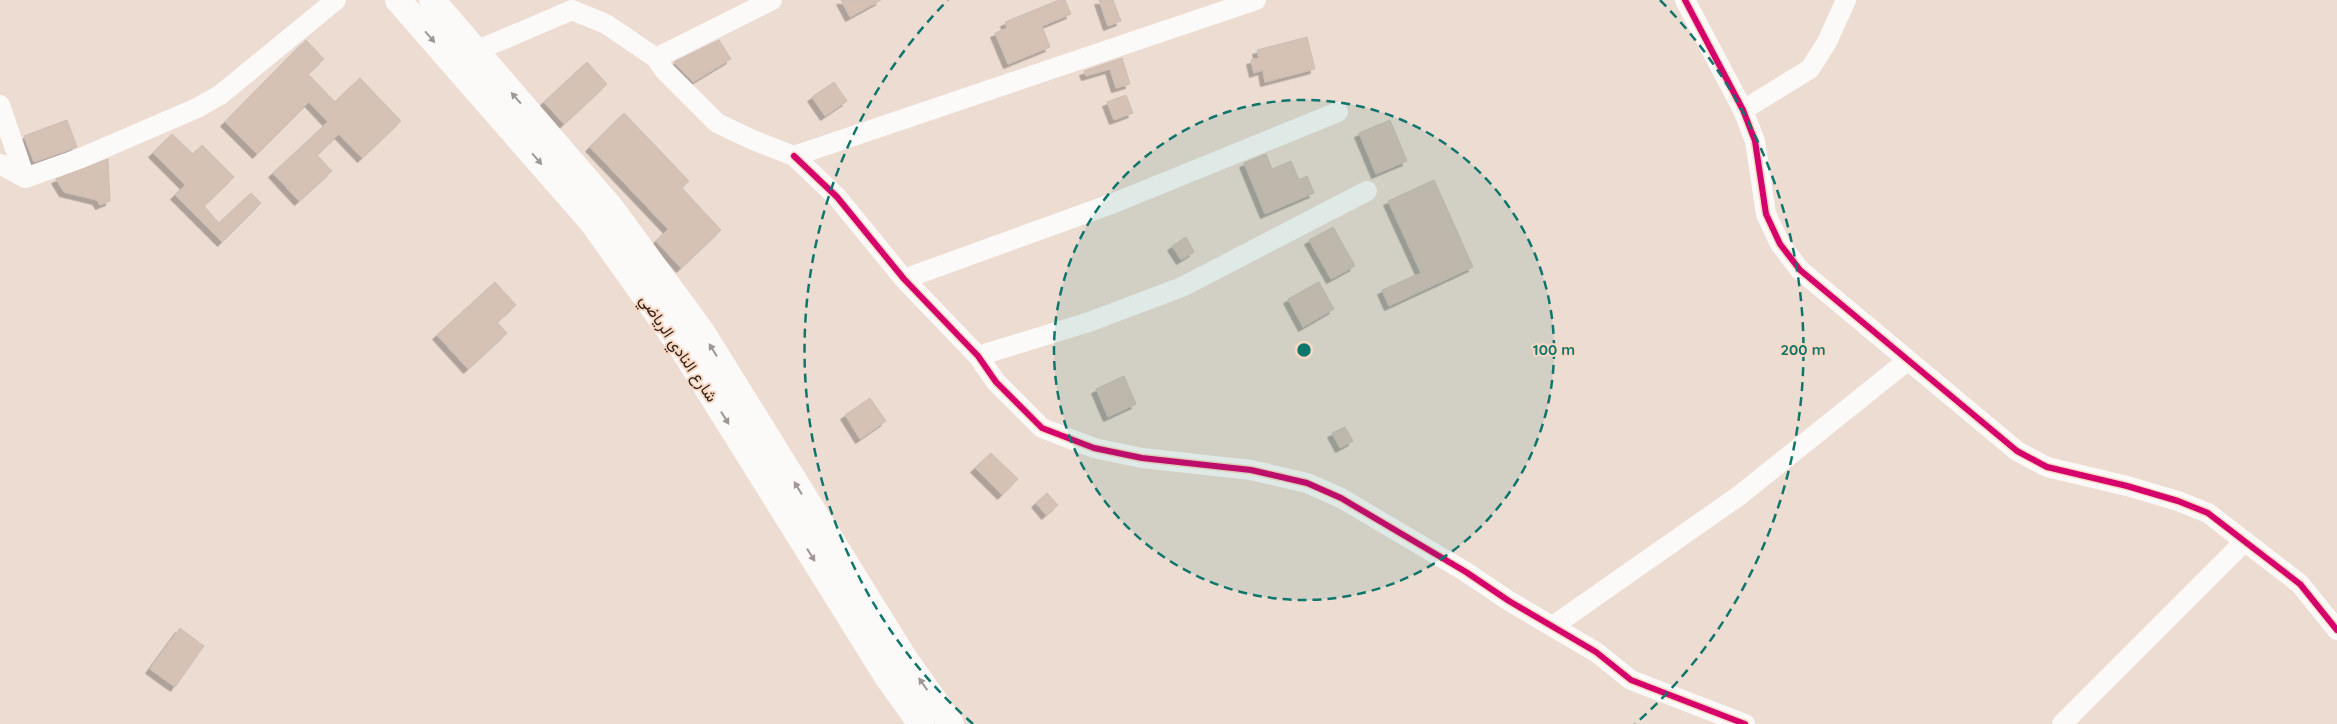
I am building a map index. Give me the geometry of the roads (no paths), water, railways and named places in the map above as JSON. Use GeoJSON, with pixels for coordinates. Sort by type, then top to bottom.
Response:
{"type":"FeatureCollection","features":[{"type":"Feature","properties":{"kind":"main road","name":"شارع النادي الرياضي"},"geometry":{"type":"LineString","coordinates":[[398,0],[601,215],[702,332],[718,382],[888,678],[921,724]]}},
{"type":"Feature","properties":{"kind":"main road","name":"شارع النادي الرياضي"},"geometry":{"type":"LineString","coordinates":[[432,0],[476,51],[601,215]]}},
{"type":"Feature","properties":{"kind":"main road","name":"شارع النادي الرياضي"},"geometry":{"type":"LineString","coordinates":[[718,382],[951,724]]}},
{"type":"Feature","properties":{"kind":"street"},"geometry":{"type":"LineString","coordinates":[[0,164],[25,178],[81,158],[197,108],[220,95],[336,0]]}},
{"type":"Feature","properties":{"kind":"street"},"geometry":{"type":"LineString","coordinates":[[656,58],[772,0]]}},
{"type":"Feature","properties":{"kind":"street"},"geometry":{"type":"LineString","coordinates":[[794,156],[1256,0]]}},
{"type":"Feature","properties":{"kind":"street"},"geometry":{"type":"LineString","coordinates":[[1685,0],[1743,110],[1756,141],[1766,214],[1780,244],[1800,270],[2009,445],[2046,467],[2178,501],[2208,513],[2300,584],[2337,630]]}},
{"type":"Feature","properties":{"kind":"street"},"geometry":{"type":"LineString","coordinates":[[1743,110],[1810,69],[1827,42],[1846,0]]}},
{"type":"Feature","properties":{"kind":"street"},"geometry":{"type":"LineString","coordinates":[[476,51],[572,10],[606,24],[656,58],[664,70],[716,123],[794,156],[837,197],[904,279],[978,356],[996,382],[1042,428],[1094,448],[1142,458],[1251,470],[1307,483],[1341,498],[1596,652],[1632,680],[1745,724]]}},
{"type":"Feature","properties":{"kind":"street"},"geometry":{"type":"LineString","coordinates":[[0,105],[25,178]]}},
{"type":"Feature","properties":{"kind":"street"},"geometry":{"type":"LineString","coordinates":[[904,279],[1114,203],[1338,112]]}},
{"type":"Feature","properties":{"kind":"street"},"geometry":{"type":"LineString","coordinates":[[978,356],[1089,322],[1182,288],[1366,190]]}},
{"type":"Feature","properties":{"kind":"street"},"geometry":{"type":"LineString","coordinates":[[1553,626],[1740,495],[1907,361]]}},
{"type":"Feature","properties":{"kind":"street"},"geometry":{"type":"LineString","coordinates":[[2062,724],[2245,542]]}}]}
